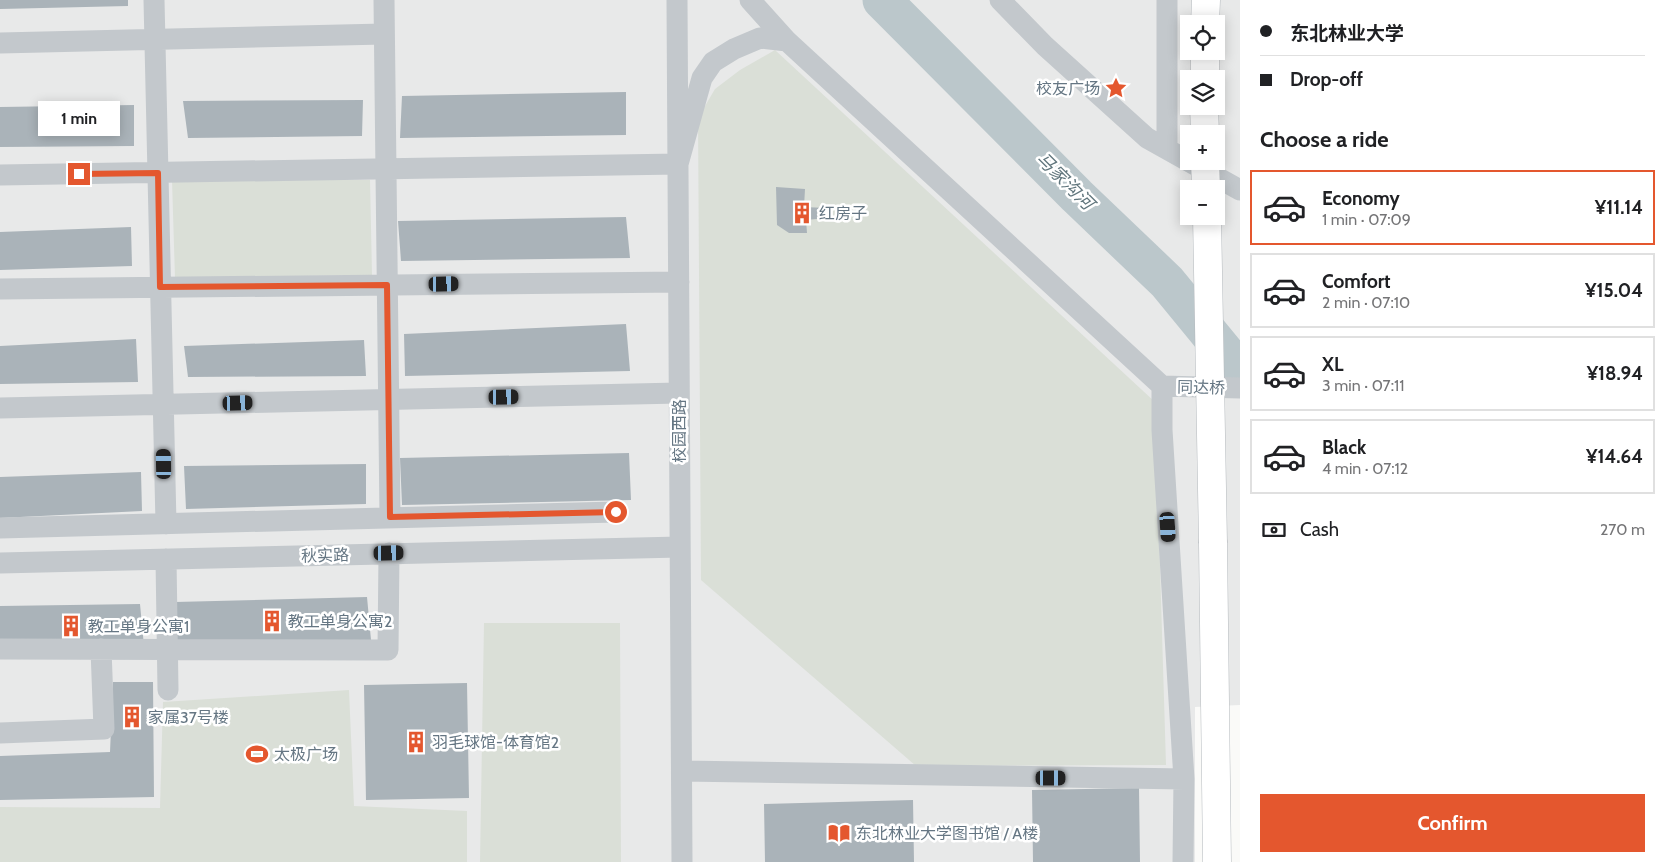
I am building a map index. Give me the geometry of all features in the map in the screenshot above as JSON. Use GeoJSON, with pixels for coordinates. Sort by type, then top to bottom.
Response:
{"type":"FeatureCollection","features":[{"type":"Feature","properties":{"kind":"main road"},"geometry":{"type":"LineString","coordinates":[[1205,15],[1206,0]]}},
{"type":"Feature","properties":{"kind":"main road"},"geometry":{"type":"LineString","coordinates":[[1206,225],[1217,862]]}},
{"type":"Feature","properties":{"kind":"street"},"geometry":{"type":"LineString","coordinates":[[154,0],[166,524]]}},
{"type":"Feature","properties":{"kind":"street"},"geometry":{"type":"LineString","coordinates":[[384,0],[390,517]]}},
{"type":"Feature","properties":{"kind":"street","name":"校园西路"},"geometry":{"type":"LineString","coordinates":[[677,0],[682,862]]}},
{"type":"Feature","properties":{"kind":"street"},"geometry":{"type":"LineString","coordinates":[[750,0],[788,40],[1162,386],[1162,430],[1184,779],[1182,862]]}},
{"type":"Feature","properties":{"kind":"street"},"geometry":{"type":"LineString","coordinates":[[1000,0],[1045,46],[1147,138],[1240,190]]}},
{"type":"Feature","properties":{"kind":"street"},"geometry":{"type":"LineString","coordinates":[[1167,0],[1167,149]]}},
{"type":"Feature","properties":{"kind":"street"},"geometry":{"type":"LineString","coordinates":[[0,43],[384,34]]}},
{"type":"Feature","properties":{"kind":"street"},"geometry":{"type":"LineString","coordinates":[[0,175],[678,164],[702,78],[713,62],[734,49],[760,38],[788,40]]}},
{"type":"Feature","properties":{"kind":"street"},"geometry":{"type":"LineString","coordinates":[[0,289],[678,282]]}},
{"type":"Feature","properties":{"kind":"street","name":"同达桥"},"geometry":{"type":"LineString","coordinates":[[1162,386],[1240,388]]}},
{"type":"Feature","properties":{"kind":"street"},"geometry":{"type":"LineString","coordinates":[[0,408],[679,393]]}},
{"type":"Feature","properties":{"kind":"street"},"geometry":{"type":"LineString","coordinates":[[0,528],[616,512]]}},
{"type":"Feature","properties":{"kind":"street","name":"秋实路"},"geometry":{"type":"LineString","coordinates":[[0,563],[680,547]]}},
{"type":"Feature","properties":{"kind":"street"},"geometry":{"type":"LineString","coordinates":[[0,649],[388,650],[389,553]]}},
{"type":"Feature","properties":{"kind":"street"},"geometry":{"type":"LineString","coordinates":[[166,559],[168,690]]}},
{"type":"Feature","properties":{"kind":"street"},"geometry":{"type":"LineString","coordinates":[[0,733],[104,729],[101,649]]}},
{"type":"Feature","properties":{"kind":"street"},"geometry":{"type":"LineString","coordinates":[[682,771],[1184,779]]}},
{"type":"Feature","properties":{"kind":"shaded area"},"geometry":{"type":"Polygon","coordinates":[[[0,0],[1240,0],[1240,705],[1195,707],[1195,862],[0,862],[0,0]]]}},
{"type":"Feature","properties":{"kind":"shaded area"},"geometry":{"type":"Polygon","coordinates":[[[775,50],[1155,402],[1166,765],[916,766],[701,580],[698,118],[715,89],[740,70],[775,50]]]}},
{"type":"Feature","properties":{"kind":"shaded area"},"geometry":{"type":"Polygon","coordinates":[[[172,180],[370,180],[372,275],[175,278],[172,180]]]}},
{"type":"Feature","properties":{"kind":"shaded area"},"geometry":{"type":"Polygon","coordinates":[[[484,623],[620,623],[621,862],[480,862],[484,623]]]}},
{"type":"Feature","properties":{"kind":"shaded area","name":"太极广场"},"geometry":{"type":"Polygon","coordinates":[[[349,690],[354,806],[467,811],[467,862],[0,862],[0,807],[160,808],[163,702],[349,690]]]}},
{"type":"Feature","properties":{"kind":"building"},"geometry":{"type":"Polygon","coordinates":[[[0,0],[128,0],[128,6],[0,9],[0,0]]]}},
{"type":"Feature","properties":{"kind":"building"},"geometry":{"type":"Polygon","coordinates":[[[626,92],[626,135],[400,138],[402,96],[626,92]]]}},
{"type":"Feature","properties":{"kind":"building"},"geometry":{"type":"Polygon","coordinates":[[[363,100],[362,136],[188,138],[183,101],[363,100]]]}},
{"type":"Feature","properties":{"kind":"building"},"geometry":{"type":"Polygon","coordinates":[[[134,105],[134,146],[0,147],[0,107],[134,105]]]}},
{"type":"Feature","properties":{"kind":"building","name":"红房子"},"geometry":{"type":"Polygon","coordinates":[[[776,187],[805,189],[804,207],[826,208],[827,218],[806,220],[807,233],[789,233],[777,225],[776,187]]]}},
{"type":"Feature","properties":{"kind":"building"},"geometry":{"type":"Polygon","coordinates":[[[626,217],[630,258],[401,261],[398,221],[626,217]]]}},
{"type":"Feature","properties":{"kind":"building"},"geometry":{"type":"Polygon","coordinates":[[[131,227],[132,266],[0,270],[0,232],[131,227]]]}},
{"type":"Feature","properties":{"kind":"building"},"geometry":{"type":"Polygon","coordinates":[[[626,324],[630,371],[405,376],[404,334],[626,324]]]}},
{"type":"Feature","properties":{"kind":"building"},"geometry":{"type":"Polygon","coordinates":[[[136,339],[138,382],[0,384],[0,346],[136,339]]]}},
{"type":"Feature","properties":{"kind":"building"},"geometry":{"type":"Polygon","coordinates":[[[364,340],[366,376],[188,377],[184,346],[364,340]]]}},
{"type":"Feature","properties":{"kind":"building"},"geometry":{"type":"Polygon","coordinates":[[[629,453],[631,500],[402,505],[400,458],[629,453]]]}},
{"type":"Feature","properties":{"kind":"building"},"geometry":{"type":"Polygon","coordinates":[[[366,464],[366,504],[186,509],[184,466],[366,464]]]}},
{"type":"Feature","properties":{"kind":"building"},"geometry":{"type":"Polygon","coordinates":[[[141,472],[142,511],[0,518],[0,477],[141,472]]]}},
{"type":"Feature","properties":{"kind":"building","name":"教工单身公寓2"},"geometry":{"type":"Polygon","coordinates":[[[367,597],[371,640],[175,645],[175,602],[367,597]]]}},
{"type":"Feature","properties":{"kind":"building","name":"教工单身公寓1"},"geometry":{"type":"Polygon","coordinates":[[[140,604],[144,646],[0,647],[0,606],[140,604]]]}},
{"type":"Feature","properties":{"kind":"building","name":"家属37号楼"},"geometry":{"type":"Polygon","coordinates":[[[113,682],[153,682],[154,797],[0,800],[0,756],[110,752],[113,682]]]}},
{"type":"Feature","properties":{"kind":"building","name":"羽毛球馆-体育馆2"},"geometry":{"type":"Polygon","coordinates":[[[467,683],[469,798],[366,800],[364,685],[467,683]]]}},
{"type":"Feature","properties":{"kind":"building"},"geometry":{"type":"Polygon","coordinates":[[[1139,788],[1140,862],[1033,862],[1032,790],[1139,788]]]}},
{"type":"Feature","properties":{"kind":"building","name":"东北林业大学图书馆 / A楼"},"geometry":{"type":"Polygon","coordinates":[[[913,800],[914,862],[765,862],[764,804],[913,800]]]}},
{"type":"Feature","properties":{"kind":"waterway","name":"马家沟河"},"geometry":{"type":"LineString","coordinates":[[882,0],[1077,196],[1167,282],[1240,371]]}},
{"type":"Feature","properties":{"kind":"place","name":"校友广场"},"geometry":{"type":"Point","coordinates":[1116,88]}},
{"type":"Feature","properties":{"kind":"place","name":"红房子"},"geometry":{"type":"Point","coordinates":[802,213]}},
{"type":"Feature","properties":{"kind":"place","name":"教工单身公寓2"},"geometry":{"type":"Point","coordinates":[272,621]}},
{"type":"Feature","properties":{"kind":"place","name":"教工单身公寓1"},"geometry":{"type":"Point","coordinates":[71,626]}},
{"type":"Feature","properties":{"kind":"place","name":"家属37号楼"},"geometry":{"type":"Point","coordinates":[132,717]}},
{"type":"Feature","properties":{"kind":"place","name":"羽毛球馆-体育馆2"},"geometry":{"type":"Point","coordinates":[416,742]}},
{"type":"Feature","properties":{"kind":"place","name":"太极广场"},"geometry":{"type":"Point","coordinates":[257,754]}},
{"type":"Feature","properties":{"kind":"place","name":"东北林业大学图书馆 / A楼"},"geometry":{"type":"Point","coordinates":[839,833]}},
{"type":"Feature","properties":{"kind":"route"},"geometry":{"type":"LineString","coordinates":[[79,174],[158,173],[160,287],[387,285],[390,517],[616,512]]}}]}
